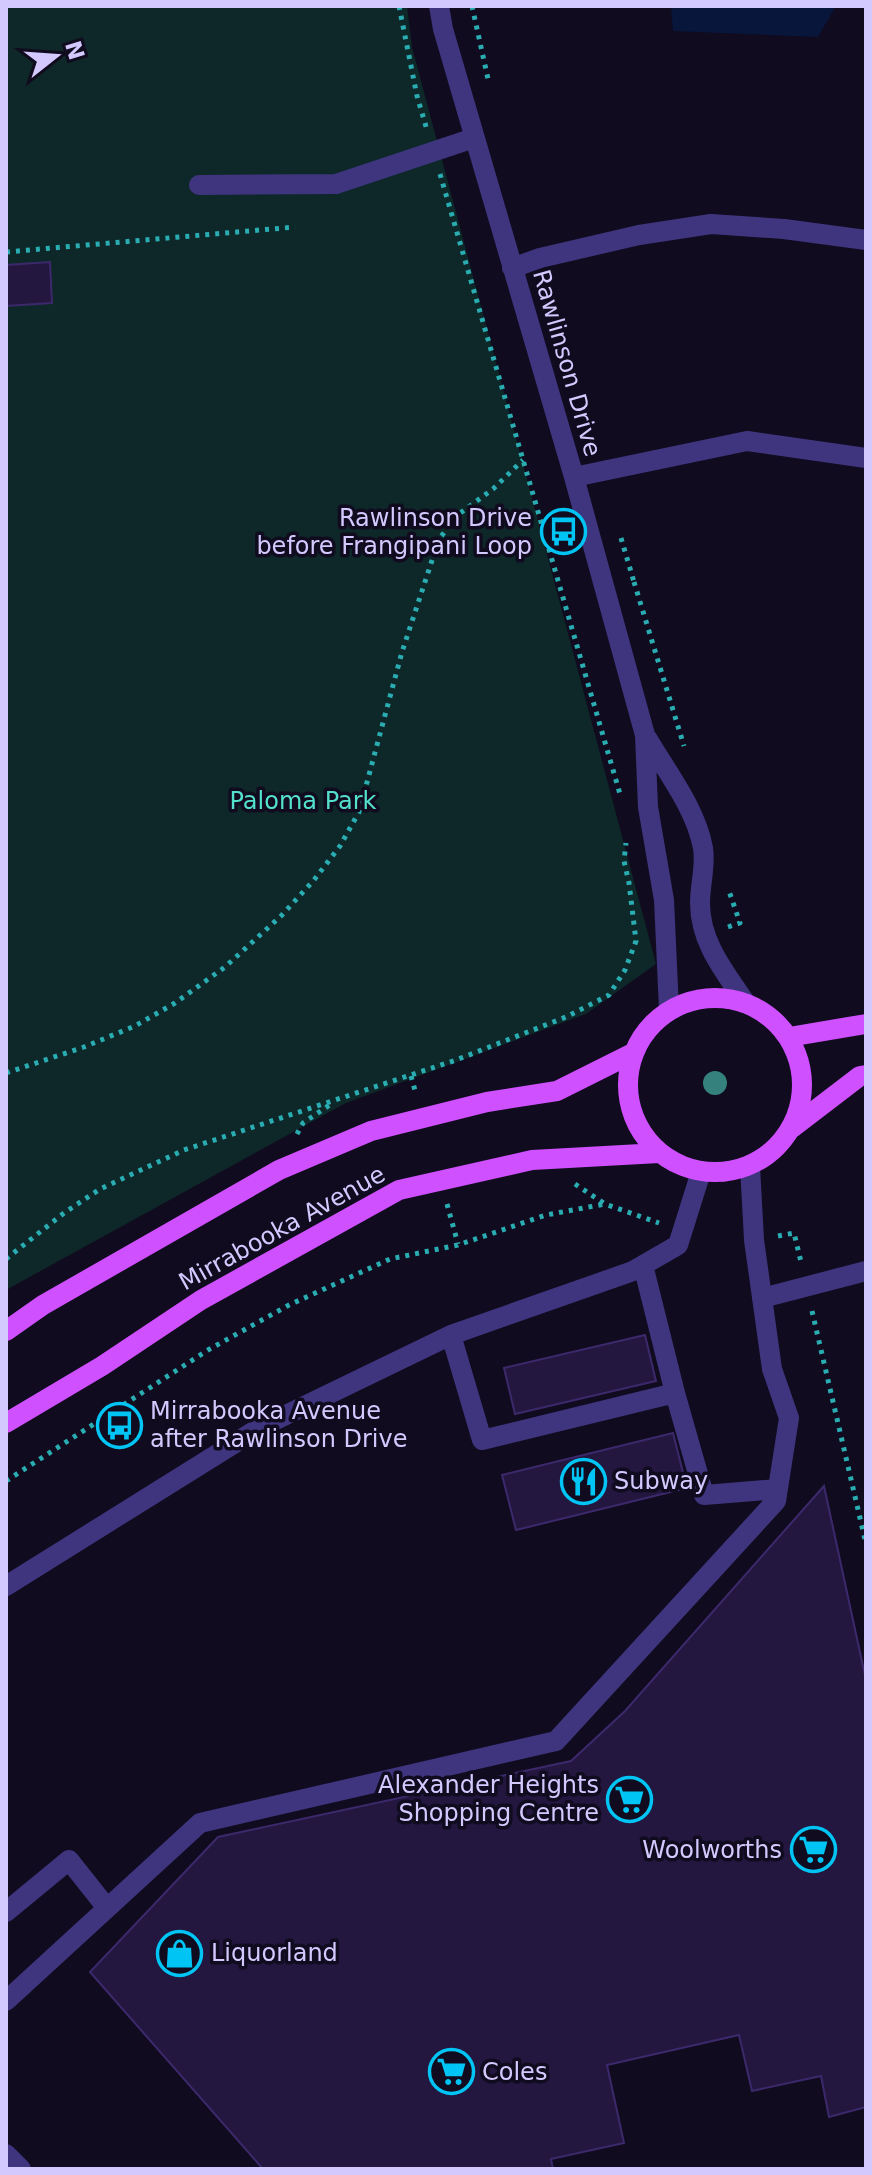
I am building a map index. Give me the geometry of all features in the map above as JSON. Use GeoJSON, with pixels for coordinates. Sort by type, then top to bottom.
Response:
{"type":"FeatureCollection","features":[{"type":"Feature","properties":{"kind":"main road","name":"Mirrabooka Avenue"},"geometry":{"type":"LineString","coordinates":[[791,1129],[800,1106],[803,1083],[799,1059],[789,1037],[769,1016],[745,1002],[719,996],[693,999],[669,1009],[647,1028],[633,1053],[627,1079],[630,1107],[640,1132],[659,1153],[679,1165],[701,1172],[725,1172],[750,1166],[773,1151],[791,1129],[860,1076],[866,1075]]}},
{"type":"Feature","properties":{"kind":"main road"},"geometry":{"type":"LineString","coordinates":[[789,1037],[866,1024]]}},
{"type":"Feature","properties":{"kind":"main road","name":"Mirrabooka Avenue"},"geometry":{"type":"LineString","coordinates":[[6,1331],[67,1291],[279,1170],[371,1131],[487,1102],[557,1091],[633,1053]]}},
{"type":"Feature","properties":{"kind":"main road","name":"Mirrabooka Avenue"},"geometry":{"type":"LineString","coordinates":[[6,1423],[102,1366],[201,1300],[399,1190],[532,1160],[659,1153]]}},
{"type":"Feature","properties":{"kind":"street","name":"Rawlinson Drive"},"geometry":{"type":"LineString","coordinates":[[439,6],[443,29],[574,477],[645,735],[648,807],[664,900],[669,1009]]}},
{"type":"Feature","properties":{"kind":"street"},"geometry":{"type":"LineString","coordinates":[[199,185],[336,184],[474,138]]}},
{"type":"Feature","properties":{"kind":"street"},"geometry":{"type":"LineString","coordinates":[[512,268],[540,258],[639,235],[711,224],[784,229],[866,240]]}},
{"type":"Feature","properties":{"kind":"street"},"geometry":{"type":"LineString","coordinates":[[574,477],[747,441],[866,458]]}},
{"type":"Feature","properties":{"kind":"street","name":"Rawlinson Drive"},"geometry":{"type":"LineString","coordinates":[[645,735],[699,834],[704,863],[700,916],[704,934],[710,949],[745,1002]]}},
{"type":"Feature","properties":{"kind":"street"},"geometry":{"type":"LineString","coordinates":[[6,2001],[200,1823],[556,1741],[776,1501],[789,1418],[772,1369],[754,1240],[750,1166]]}},
{"type":"Feature","properties":{"kind":"street"},"geometry":{"type":"LineString","coordinates":[[6,1586],[259,1428],[451,1335],[633,1271],[678,1245],[701,1172]]}},
{"type":"Feature","properties":{"kind":"street"},"geometry":{"type":"LineString","coordinates":[[643,1265],[704,1495],[778,1489]]}},
{"type":"Feature","properties":{"kind":"street"},"geometry":{"type":"LineString","coordinates":[[762,1298],[866,1271]]}},
{"type":"Feature","properties":{"kind":"street"},"geometry":{"type":"LineString","coordinates":[[451,1335],[482,1440],[675,1393]]}},
{"type":"Feature","properties":{"kind":"street"},"geometry":{"type":"LineString","coordinates":[[6,1912],[69,1860],[107,1908]]}},
{"type":"Feature","properties":{"kind":"street"},"geometry":{"type":"LineString","coordinates":[[6,2154],[21,2169]]}},
{"type":"Feature","properties":{"kind":"path"},"geometry":{"type":"LineString","coordinates":[[399,6],[417,96],[623,808]]}},
{"type":"Feature","properties":{"kind":"path"},"geometry":{"type":"LineString","coordinates":[[6,252],[295,227]]}},
{"type":"Feature","properties":{"kind":"path"},"geometry":{"type":"LineString","coordinates":[[6,1073],[97,1042],[135,1026],[175,1003],[225,967],[282,915],[314,880],[340,846],[359,812],[402,652],[439,539],[459,514],[493,489],[523,460]]}},
{"type":"Feature","properties":{"kind":"path"},"geometry":{"type":"LineString","coordinates":[[6,1259],[100,1189],[184,1150],[411,1076],[566,1017],[609,995],[625,970],[636,941],[624,861],[626,835]]}},
{"type":"Feature","properties":{"kind":"path"},"geometry":{"type":"LineString","coordinates":[[6,1481],[208,1350],[289,1305],[390,1259],[458,1245],[546,1215],[605,1204],[664,1225]]}},
{"type":"Feature","properties":{"kind":"path"},"geometry":{"type":"LineString","coordinates":[[794,1233],[866,1544]]}},
{"type":"Feature","properties":{"kind":"green space","name":"Paloma Park"},"geometry":{"type":"Polygon","coordinates":[[[6,6],[407,6],[412,47],[656,964],[586,1014],[346,1103],[6,1290],[6,6]]]}},
{"type":"Feature","properties":{"kind":"water"},"geometry":{"type":"Polygon","coordinates":[[[671,6],[836,6],[818,37],[673,31],[671,6]]]}},
{"type":"Feature","properties":{"kind":"building"},"geometry":{"type":"Polygon","coordinates":[[[50,262],[52,303],[6,306],[6,265],[50,262]]]}},
{"type":"Feature","properties":{"kind":"building"},"geometry":{"type":"Polygon","coordinates":[[[645,1335],[656,1381],[515,1414],[504,1368],[645,1335]]]}},
{"type":"Feature","properties":{"kind":"building"},"geometry":{"type":"Polygon","coordinates":[[[673,1433],[687,1488],[516,1530],[502,1475],[673,1433]]]}},
{"type":"Feature","properties":{"kind":"building","name":"Alexander Heights Shopping Centre"},"geometry":{"type":"Polygon","coordinates":[[[824,1486],[866,1680],[866,2107],[829,2117],[821,2076],[752,2091],[739,2035],[607,2065],[624,2143],[551,2159],[553,2169],[263,2169],[90,1972],[218,1837],[571,1761],[625,1711],[824,1486]]]}},
{"type":"Feature","properties":{"kind":"place","name":"Rawlinson Drive before Frangipani Loop"},"geometry":{"type":"Point","coordinates":[563,532]}},
{"type":"Feature","properties":{"kind":"place","name":"Mirrabooka Avenue after Rawlinson Drive"},"geometry":{"type":"Point","coordinates":[119,1425]}},
{"type":"Feature","properties":{"kind":"place","name":"Subway"},"geometry":{"type":"Point","coordinates":[583,1481]}},
{"type":"Feature","properties":{"kind":"place","name":"Alexander Heights Shopping Centre"},"geometry":{"type":"Point","coordinates":[630,1799]}},
{"type":"Feature","properties":{"kind":"place","name":"Woolworths"},"geometry":{"type":"Point","coordinates":[813,1850]}},
{"type":"Feature","properties":{"kind":"place","name":"Liquorland"},"geometry":{"type":"Point","coordinates":[180,1953]}},
{"type":"Feature","properties":{"kind":"place","name":"Coles"},"geometry":{"type":"Point","coordinates":[451,2072]}}]}
